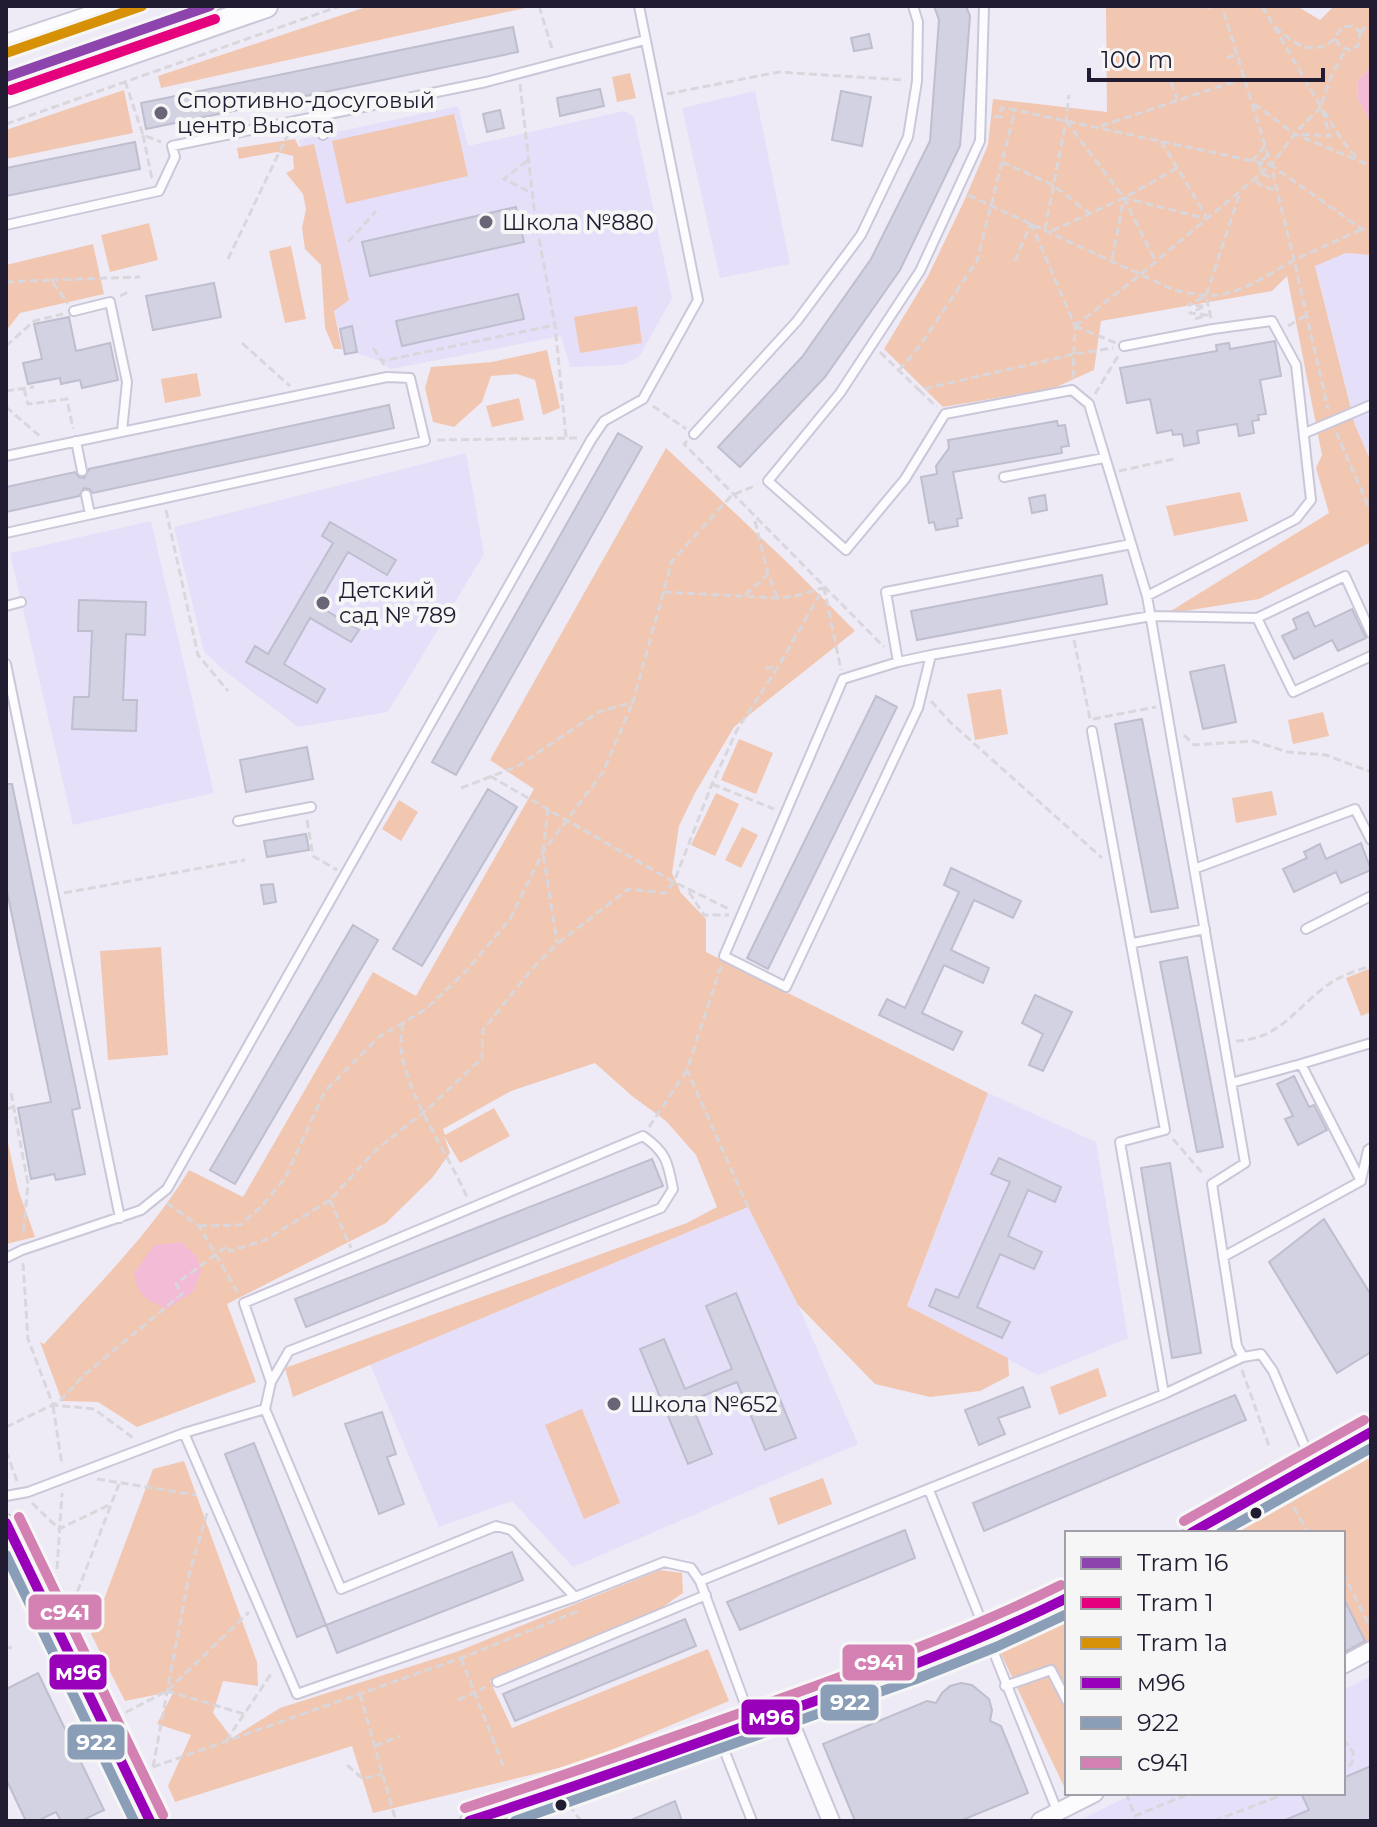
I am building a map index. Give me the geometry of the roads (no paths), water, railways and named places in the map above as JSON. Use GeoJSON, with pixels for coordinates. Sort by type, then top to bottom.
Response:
{"type":"FeatureCollection","features":[{"type":"Feature","properties":{"kind":"main road"},"geometry":{"type":"LineString","coordinates":[[6,46],[125,6]]}},
{"type":"Feature","properties":{"kind":"main road"},"geometry":{"type":"LineString","coordinates":[[6,96],[266,6]]}},
{"type":"Feature","properties":{"kind":"street"},"geometry":{"type":"LineString","coordinates":[[1195,1531],[1371,1432]]}},
{"type":"Feature","properties":{"kind":"street"},"geometry":{"type":"LineString","coordinates":[[6,1523],[12,1553],[150,1821]]}},
{"type":"Feature","properties":{"kind":"street"},"geometry":{"type":"LineString","coordinates":[[469,1821],[719,1737],[986,1637],[1065,1599]]}},
{"type":"Feature","properties":{"kind":"street"},"geometry":{"type":"LineString","coordinates":[[1345,1664],[1371,1650]]}},
{"type":"Feature","properties":{"kind":"street"},"geometry":{"type":"LineString","coordinates":[[786,1712],[831,1821]]}},
{"type":"Feature","properties":{"kind":"street"},"geometry":{"type":"LineString","coordinates":[[1040,1821],[1065,1805],[1090,1795]]}},
{"type":"Feature","properties":{"kind":"lane"},"geometry":{"type":"LineString","coordinates":[[6,1258],[141,1210],[167,1189],[591,440],[604,421],[643,399],[698,300],[639,6]]}},
{"type":"Feature","properties":{"kind":"lane"},"geometry":{"type":"LineString","coordinates":[[694,434],[797,321],[861,235],[908,137],[917,81],[918,22],[913,6]]}},
{"type":"Feature","properties":{"kind":"lane"},"geometry":{"type":"LineString","coordinates":[[984,6],[980,141],[958,190],[920,271],[840,393],[768,481],[846,550],[905,479],[945,414],[1072,390],[1089,404],[1147,596],[1245,1163],[1212,1184],[1241,1358]]}},
{"type":"Feature","properties":{"kind":"lane"},"geometry":{"type":"LineString","coordinates":[[6,225],[159,191],[175,157],[172,146],[519,73],[645,40]]}},
{"type":"Feature","properties":{"kind":"lane"},"geometry":{"type":"LineString","coordinates":[[318,116],[323,135]]}},
{"type":"Feature","properties":{"kind":"lane"},"geometry":{"type":"LineString","coordinates":[[74,311],[110,302],[127,382],[122,431]]}},
{"type":"Feature","properties":{"kind":"lane"},"geometry":{"type":"LineString","coordinates":[[1124,346],[1211,326],[1272,321],[1296,365],[1305,433],[1311,500],[1296,519],[1147,596]]}},
{"type":"Feature","properties":{"kind":"lane"},"geometry":{"type":"LineString","coordinates":[[6,456],[387,377],[410,378],[425,441],[6,533]]}},
{"type":"Feature","properties":{"kind":"lane"},"geometry":{"type":"LineString","coordinates":[[1305,433],[1371,405]]}},
{"type":"Feature","properties":{"kind":"lane"},"geometry":{"type":"LineString","coordinates":[[76,441],[82,471]]}},
{"type":"Feature","properties":{"kind":"lane"},"geometry":{"type":"LineString","coordinates":[[1004,477],[1104,458]]}},
{"type":"Feature","properties":{"kind":"lane"},"geometry":{"type":"LineString","coordinates":[[86,495],[90,514]]}},
{"type":"Feature","properties":{"kind":"lane"},"geometry":{"type":"LineString","coordinates":[[898,662],[886,592],[1131,544]]}},
{"type":"Feature","properties":{"kind":"lane"},"geometry":{"type":"LineString","coordinates":[[931,655],[918,708],[786,987],[724,956],[843,679],[931,655],[1151,616],[1257,618],[1345,576],[1371,633]]}},
{"type":"Feature","properties":{"kind":"lane"},"geometry":{"type":"LineString","coordinates":[[6,606],[21,602]]}},
{"type":"Feature","properties":{"kind":"lane"},"geometry":{"type":"LineString","coordinates":[[1257,618],[1293,692],[1371,656]]}},
{"type":"Feature","properties":{"kind":"lane"},"geometry":{"type":"LineString","coordinates":[[6,664],[120,1218]]}},
{"type":"Feature","properties":{"kind":"lane"},"geometry":{"type":"LineString","coordinates":[[1092,731],[1165,1130],[1120,1142],[1164,1394]]}},
{"type":"Feature","properties":{"kind":"lane"},"geometry":{"type":"LineString","coordinates":[[238,821],[308,808]]}},
{"type":"Feature","properties":{"kind":"lane"},"geometry":{"type":"LineString","coordinates":[[1194,869],[1355,809],[1371,840]]}},
{"type":"Feature","properties":{"kind":"lane"},"geometry":{"type":"LineString","coordinates":[[1306,929],[1371,896]]}},
{"type":"Feature","properties":{"kind":"lane"},"geometry":{"type":"LineString","coordinates":[[1133,943],[1205,929]]}},
{"type":"Feature","properties":{"kind":"lane"},"geometry":{"type":"LineString","coordinates":[[1231,1083],[1371,1043]]}},
{"type":"Feature","properties":{"kind":"lane"},"geometry":{"type":"LineString","coordinates":[[1301,1064],[1361,1181]]}},
{"type":"Feature","properties":{"kind":"lane"},"geometry":{"type":"LineString","coordinates":[[271,1382],[244,1303],[643,1136],[656,1145],[668,1161],[673,1189],[661,1208],[289,1351],[271,1382],[265,1409],[341,1589],[496,1526],[511,1530],[575,1597]]}},
{"type":"Feature","properties":{"kind":"lane"},"geometry":{"type":"LineString","coordinates":[[1223,1257],[1361,1181],[1371,1148]]}},
{"type":"Feature","properties":{"kind":"lane"},"geometry":{"type":"LineString","coordinates":[[700,1581],[1164,1394],[1241,1358],[1261,1354],[1273,1371],[1313,1467]]}},
{"type":"Feature","properties":{"kind":"lane"},"geometry":{"type":"LineString","coordinates":[[6,1496],[64,1479],[184,1433],[265,1409]]}},
{"type":"Feature","properties":{"kind":"lane"},"geometry":{"type":"LineString","coordinates":[[184,1433],[297,1694],[575,1597],[664,1562],[691,1568],[700,1581],[752,1724]]}},
{"type":"Feature","properties":{"kind":"lane"},"geometry":{"type":"LineString","coordinates":[[929,1490],[1005,1686],[1065,1805]]}},
{"type":"Feature","properties":{"kind":"lane"},"geometry":{"type":"LineString","coordinates":[[497,1682],[706,1595]]}},
{"type":"Feature","properties":{"kind":"lane"},"geometry":{"type":"LineString","coordinates":[[1005,1686],[1051,1670],[1065,1697]]}},
{"type":"Feature","properties":{"kind":"lane"},"geometry":{"type":"LineString","coordinates":[[719,1737],[752,1821]]}},
{"type":"Feature","properties":{"kind":"tram line","name":"1а"},"geometry":{"type":"LineString","coordinates":[[6,53],[142,6]]}},
{"type":"Feature","properties":{"kind":"tram line","name":"16"},"geometry":{"type":"LineString","coordinates":[[6,77],[210,6]]}},
{"type":"Feature","properties":{"kind":"tram line","name":"1"},"geometry":{"type":"LineString","coordinates":[[11,90],[215,19]]}},
{"type":"Feature","properties":{"kind":"place","name":"Спортивно-досуговый центр Высота"},"geometry":{"type":"Point","coordinates":[161,113]}},
{"type":"Feature","properties":{"kind":"place","name":"Школа №880"},"geometry":{"type":"Point","coordinates":[486,222]}},
{"type":"Feature","properties":{"kind":"place","name":"Детский сад № 789"},"geometry":{"type":"Point","coordinates":[323,603]}},
{"type":"Feature","properties":{"kind":"place","name":"Школа №652"},"geometry":{"type":"Point","coordinates":[614,1404]}}]}
